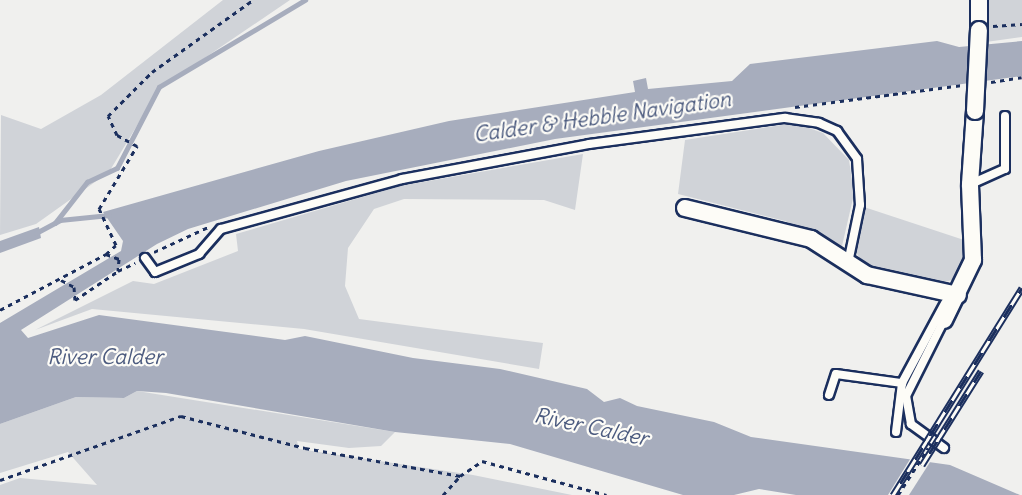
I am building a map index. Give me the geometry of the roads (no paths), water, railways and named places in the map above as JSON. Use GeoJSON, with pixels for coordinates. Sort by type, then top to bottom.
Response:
{"type":"FeatureCollection","features":[{"type":"Feature","properties":{"kind":"street"},"geometry":{"type":"LineString","coordinates":[[944,320],[974,260],[970,184],[979,0]]}},
{"type":"Feature","properties":{"kind":"street"},"geometry":{"type":"LineString","coordinates":[[685,208],[811,239],[867,275],[958,295]]}},
{"type":"Feature","properties":{"kind":"lane"},"geometry":{"type":"LineString","coordinates":[[970,184],[1005,169],[1005,117]]}},
{"type":"Feature","properties":{"kind":"lane"},"geometry":{"type":"LineString","coordinates":[[145,258],[155,272],[199,254],[221,230],[402,179],[578,145],[784,118],[819,123],[837,131],[857,159],[860,205],[848,264]]}},
{"type":"Feature","properties":{"kind":"lane"},"geometry":{"type":"LineString","coordinates":[[896,432],[902,383],[943,305],[958,295]]}},
{"type":"Feature","properties":{"kind":"lane"},"geometry":{"type":"LineString","coordinates":[[944,320],[906,396],[911,424],[944,448]]}},
{"type":"Feature","properties":{"kind":"lane"},"geometry":{"type":"LineString","coordinates":[[829,395],[833,377],[840,373],[902,383]]}},
{"type":"Feature","properties":{"kind":"water","name":"River Calder"},"geometry":{"type":"Polygon","coordinates":[[[937,41],[959,47],[1022,41],[1022,76],[555,139],[346,181],[188,229],[157,244],[21,330],[28,338],[99,315],[285,340],[305,336],[413,358],[500,369],[587,389],[604,402],[620,398],[637,406],[714,422],[751,437],[950,465],[1020,495],[796,495],[759,489],[734,495],[683,495],[510,444],[395,432],[166,393],[137,391],[124,398],[76,397],[0,424],[0,323],[121,251],[123,241],[103,212],[319,151],[449,121],[635,92],[633,81],[646,78],[648,89],[732,81],[750,64],[937,41]]]}},
{"type":"Feature","properties":{"kind":"water"},"geometry":{"type":"Polygon","coordinates":[[[39,227],[41,238],[0,253],[0,241],[39,227]]]}},
{"type":"Feature","properties":{"kind":"waterway"},"geometry":{"type":"LineString","coordinates":[[55,223],[87,182],[117,168],[159,87],[305,0]]}},
{"type":"Feature","properties":{"kind":"waterway","name":"Calder & Hebble Navigation"},"geometry":{"type":"LineString","coordinates":[[36,233],[60,220],[109,215]]}},
{"type":"Feature","properties":{"kind":"railway"},"geometry":{"type":"LineString","coordinates":[[893,495],[1022,288]]}},
{"type":"Feature","properties":{"kind":"railway"},"geometry":{"type":"LineString","coordinates":[[922,465],[981,371]]}}]}
